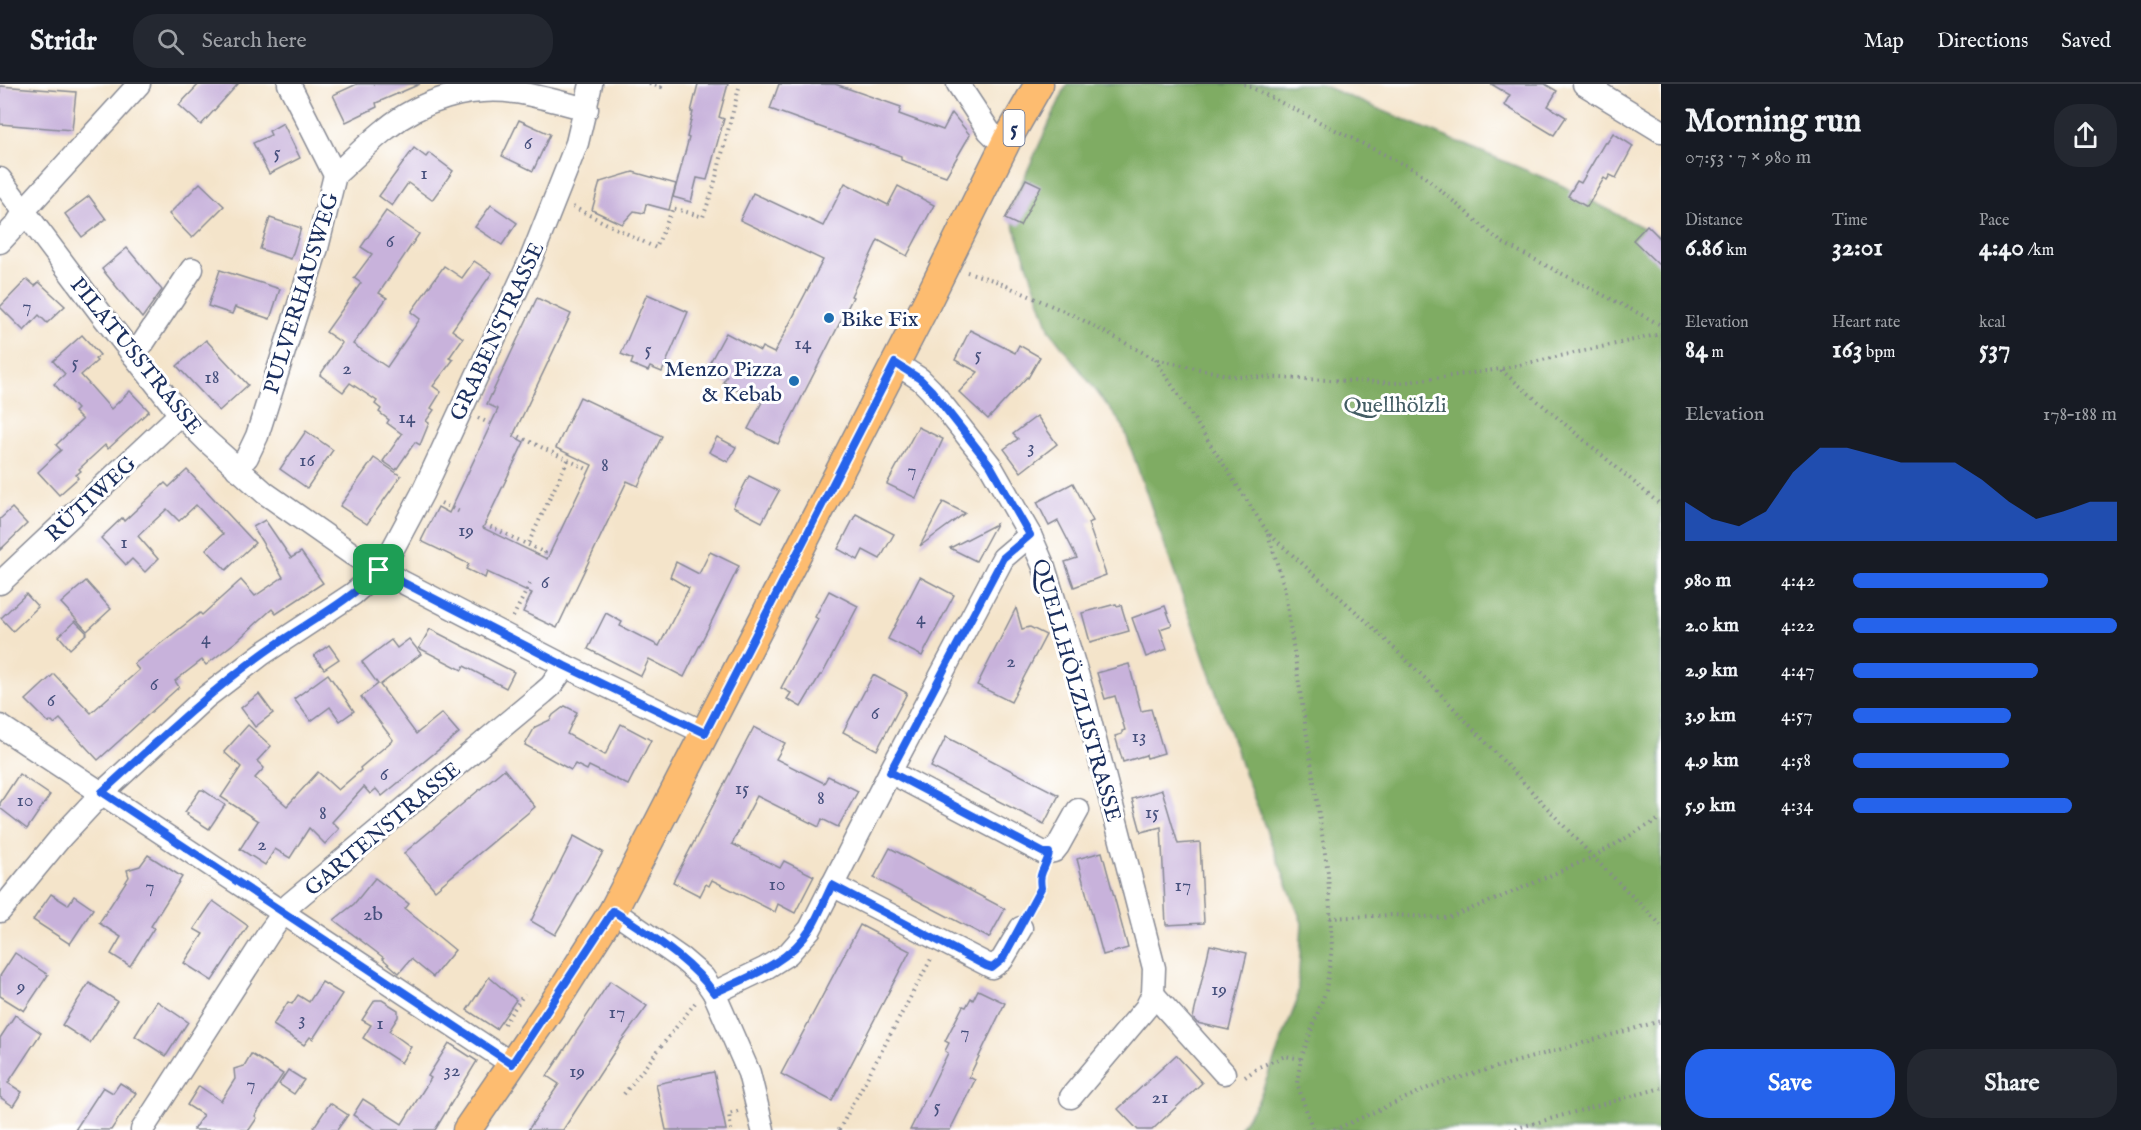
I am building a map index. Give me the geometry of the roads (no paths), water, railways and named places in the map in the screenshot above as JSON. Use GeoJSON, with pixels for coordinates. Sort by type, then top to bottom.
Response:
{"type":"FeatureCollection","features":[{"type":"Feature","properties":{"kind":"main road","name":"5"},"geometry":{"type":"LineString","coordinates":[[895,363],[1007,140],[1039,84]]}},
{"type":"Feature","properties":{"kind":"main road"},"geometry":{"type":"LineString","coordinates":[[466,1130],[613,911],[895,363]]}},
{"type":"Feature","properties":{"kind":"street"},"geometry":{"type":"LineString","coordinates":[[0,242],[28,206],[140,84]]}},
{"type":"Feature","properties":{"kind":"street","name":"PULVERHAUSWEG"},"geometry":{"type":"LineString","coordinates":[[237,469],[247,456],[257,436],[317,248],[335,175],[289,84]]}},
{"type":"Feature","properties":{"kind":"street","name":"GRABENSTRASSE"},"geometry":{"type":"LineString","coordinates":[[0,911],[61,837],[102,792],[206,697],[262,654],[353,594],[379,570],[389,556],[422,494],[531,258],[577,143],[587,109],[591,84]]}},
{"type":"Feature","properties":{"kind":"street"},"geometry":{"type":"LineString","coordinates":[[958,84],[989,131],[994,136],[1007,140]]}},
{"type":"Feature","properties":{"kind":"street"},"geometry":{"type":"LineString","coordinates":[[1584,84],[1661,131]]}},
{"type":"Feature","properties":{"kind":"street"},"geometry":{"type":"LineString","coordinates":[[335,175],[387,128],[410,113],[430,103],[463,93],[516,92],[587,109]]}},
{"type":"Feature","properties":{"kind":"street","name":"PILATUSSTRASSE"},"geometry":{"type":"LineString","coordinates":[[0,179],[131,353],[180,414],[237,469],[298,516],[379,570],[565,666],[705,733]]}},
{"type":"Feature","properties":{"kind":"street"},"geometry":{"type":"LineString","coordinates":[[131,353],[143,343],[192,269]]}},
{"type":"Feature","properties":{"kind":"street","name":"QUELLHÖLZLISTRASSE"},"geometry":{"type":"LineString","coordinates":[[895,363],[920,379],[931,390],[990,465],[1030,535],[1049,580],[1082,690],[1154,968],[1153,994]]}},
{"type":"Feature","properties":{"kind":"street","name":"RÜTIWEG"},"geometry":{"type":"LineString","coordinates":[[0,583],[180,414]]}},
{"type":"Feature","properties":{"kind":"street"},"geometry":{"type":"LineString","coordinates":[[714,993],[764,969],[788,954],[810,929],[1003,558],[1030,535]]}},
{"type":"Feature","properties":{"kind":"street","name":"GARTENSTRASSE"},"geometry":{"type":"LineString","coordinates":[[142,1130],[290,904],[551,686],[565,666]]}},
{"type":"Feature","properties":{"kind":"street"},"geometry":{"type":"LineString","coordinates":[[0,726],[512,1064]]}},
{"type":"Feature","properties":{"kind":"street"},"geometry":{"type":"LineString","coordinates":[[890,772],[1044,853],[1049,853],[1058,846],[1078,810]]}},
{"type":"Feature","properties":{"kind":"street"},"geometry":{"type":"LineString","coordinates":[[832,885],[992,968],[1002,960],[1021,928]]}},
{"type":"Feature","properties":{"kind":"street"},"geometry":{"type":"LineString","coordinates":[[613,911],[682,959],[703,977],[714,993],[749,1073],[759,1105],[763,1130]]}},
{"type":"Feature","properties":{"kind":"street"},"geometry":{"type":"LineString","coordinates":[[1071,1097],[1146,1008],[1153,994],[1224,1073]]}},
{"type":"Feature","properties":{"kind":"place","name":"Bike Fix"},"geometry":{"type":"Point","coordinates":[829,318]}},
{"type":"Feature","properties":{"kind":"place","name":"Menzo Pizza & Kebab"},"geometry":{"type":"Point","coordinates":[794,381]}},
{"type":"Feature","properties":{"kind":"park label","name":"Quellhölzli"},"geometry":{"type":"Point","coordinates":[1395,404]}}]}
